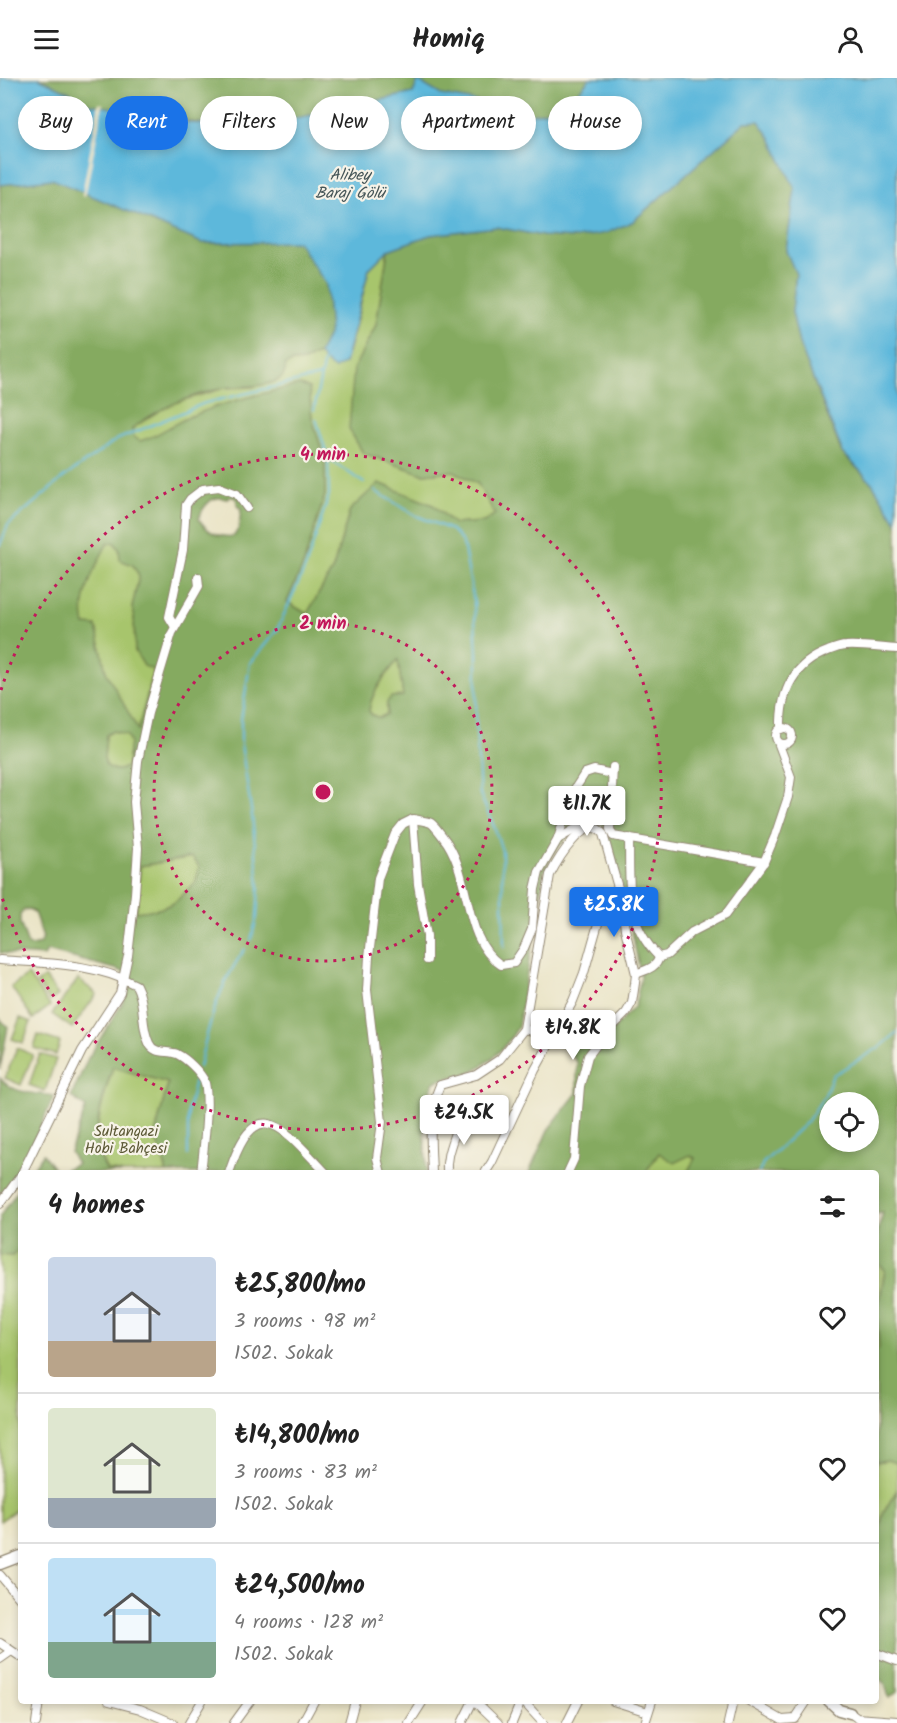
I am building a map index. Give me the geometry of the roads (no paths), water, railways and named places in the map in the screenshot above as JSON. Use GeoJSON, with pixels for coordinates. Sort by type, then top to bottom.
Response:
{"type":"FeatureCollection","features":[{"type":"Feature","properties":{"kind":"main road"},"geometry":{"type":"LineString","coordinates":[[0,1564],[18,1557]]}},
{"type":"Feature","properties":{"kind":"main road"},"geometry":{"type":"LineString","coordinates":[[832,1704],[848,1718]]}},
{"type":"Feature","properties":{"kind":"street"},"geometry":{"type":"LineString","coordinates":[[175,627],[169,617],[183,550],[186,505],[203,489],[219,487],[237,494],[247,508]]}},
{"type":"Feature","properties":{"kind":"street"},"geometry":{"type":"LineString","coordinates":[[24,1170],[82,1051],[120,993],[136,888],[138,848],[134,802],[138,761],[148,713],[165,653],[175,627],[199,586],[198,577]]}},
{"type":"Feature","properties":{"kind":"street"},"geometry":{"type":"LineString","coordinates":[[660,957],[667,956],[692,932],[725,915],[764,862],[788,798],[791,777],[776,735],[781,729],[780,711],[797,670],[813,656],[843,646],[897,650]]}},
{"type":"Feature","properties":{"kind":"street"},"geometry":{"type":"LineString","coordinates":[[778,742],[783,745],[788,744],[793,737],[789,729],[781,729]]}},
{"type":"Feature","properties":{"kind":"street"},"geometry":{"type":"LineString","coordinates":[[380,1170],[377,1158],[382,1122],[368,990],[369,957],[378,878],[395,834],[403,824],[413,819],[432,824],[448,844],[465,884],[477,940],[490,958],[501,965],[514,963],[524,948],[532,929],[535,889],[539,872],[558,839],[571,795],[585,773],[594,770],[612,771],[610,832],[613,836],[764,862]]}},
{"type":"Feature","properties":{"kind":"street"},"geometry":{"type":"LineString","coordinates":[[558,839],[604,812],[610,812]]}},
{"type":"Feature","properties":{"kind":"street"},"geometry":{"type":"LineString","coordinates":[[413,819],[418,884],[427,936],[427,960]]}},
{"type":"Feature","properties":{"kind":"street"},"geometry":{"type":"LineString","coordinates":[[432,1170],[430,1125],[432,1104],[440,1085],[476,1075],[500,1059],[524,1029],[550,875],[559,857],[575,837],[585,830],[595,828],[603,834],[620,895],[625,929],[636,974],[632,1003],[588,1056],[580,1086],[574,1159],[569,1170]]}},
{"type":"Feature","properties":{"kind":"street"},"geometry":{"type":"LineString","coordinates":[[629,838],[630,898],[637,927],[648,946],[660,957]]}},
{"type":"Feature","properties":{"kind":"street"},"geometry":{"type":"LineString","coordinates":[[487,1170],[535,1070],[573,1001],[584,973],[601,913],[602,901],[620,895]]}},
{"type":"Feature","properties":{"kind":"street"},"geometry":{"type":"LineString","coordinates":[[636,974],[654,967],[660,957]]}},
{"type":"Feature","properties":{"kind":"street"},"geometry":{"type":"LineString","coordinates":[[0,960],[73,965],[124,978],[136,985],[140,992],[149,1045],[156,1051],[176,1053],[193,1066],[203,1079],[206,1089],[206,1121],[201,1170]]}},
{"type":"Feature","properties":{"kind":"street"},"geometry":{"type":"LineString","coordinates":[[524,1029],[552,1037]]}},
{"type":"Feature","properties":{"kind":"street"},"geometry":{"type":"LineString","coordinates":[[447,1170],[448,1149],[456,1133],[459,1118]]}},
{"type":"Feature","properties":{"kind":"street"},"geometry":{"type":"LineString","coordinates":[[230,1170],[236,1150],[247,1132],[258,1124],[269,1123],[298,1144],[323,1170]]}},
{"type":"Feature","properties":{"kind":"street"},"geometry":{"type":"LineString","coordinates":[[0,1204],[18,1179]]}},
{"type":"Feature","properties":{"kind":"street"},"geometry":{"type":"LineString","coordinates":[[0,1575],[18,1596]]}},
{"type":"Feature","properties":{"kind":"street"},"geometry":{"type":"LineString","coordinates":[[0,1643],[18,1656]]}},
{"type":"Feature","properties":{"kind":"street"},"geometry":{"type":"LineString","coordinates":[[0,1659],[10,1652]]}},
{"type":"Feature","properties":{"kind":"street"},"geometry":{"type":"LineString","coordinates":[[879,1654],[897,1661]]}},
{"type":"Feature","properties":{"kind":"street"},"geometry":{"type":"LineString","coordinates":[[36,1723],[39,1704]]}},
{"type":"Feature","properties":{"kind":"street"},"geometry":{"type":"LineString","coordinates":[[116,1704],[173,1723]]}},
{"type":"Feature","properties":{"kind":"street"},"geometry":{"type":"LineString","coordinates":[[189,1723],[200,1704]]}},
{"type":"Feature","properties":{"kind":"street"},"geometry":{"type":"LineString","coordinates":[[234,1723],[248,1704]]}},
{"type":"Feature","properties":{"kind":"street"},"geometry":{"type":"LineString","coordinates":[[302,1723],[312,1704]]}},
{"type":"Feature","properties":{"kind":"street"},"geometry":{"type":"LineString","coordinates":[[349,1723],[354,1704]]}},
{"type":"Feature","properties":{"kind":"street"},"geometry":{"type":"LineString","coordinates":[[409,1723],[421,1704]]}},
{"type":"Feature","properties":{"kind":"street"},"geometry":{"type":"LineString","coordinates":[[462,1723],[472,1704]]}},
{"type":"Feature","properties":{"kind":"street"},"geometry":{"type":"LineString","coordinates":[[477,1704],[498,1723]]}},
{"type":"Feature","properties":{"kind":"street"},"geometry":{"type":"LineString","coordinates":[[512,1723],[521,1704]]}},
{"type":"Feature","properties":{"kind":"street"},"geometry":{"type":"LineString","coordinates":[[525,1704],[543,1723]]}},
{"type":"Feature","properties":{"kind":"street"},"geometry":{"type":"LineString","coordinates":[[567,1723],[576,1704]]}},
{"type":"Feature","properties":{"kind":"street"},"geometry":{"type":"LineString","coordinates":[[623,1704],[648,1712]]}},
{"type":"Feature","properties":{"kind":"street"},"geometry":{"type":"LineString","coordinates":[[645,1723],[651,1704]]}},
{"type":"Feature","properties":{"kind":"street"},"geometry":{"type":"LineString","coordinates":[[728,1723],[733,1704]]}},
{"type":"Feature","properties":{"kind":"street"},"geometry":{"type":"LineString","coordinates":[[754,1704],[782,1720],[795,1719],[805,1704]]}},
{"type":"Feature","properties":{"kind":"street"},"geometry":{"type":"LineString","coordinates":[[848,1718],[894,1719]]}},
{"type":"Feature","properties":{"kind":"water","name":"Alibey Baraj Gölü"},"geometry":{"type":"Polygon","coordinates":[[[0,78],[39,78],[76,96],[18,96],[18,150],[93,150],[93,105],[105,107],[105,150],[188,150],[188,122],[200,124],[200,150],[297,150],[297,118],[309,115],[309,150],[389,150],[389,98],[413,93],[418,81],[447,96],[401,96],[401,150],[536,150],[536,113],[548,111],[548,150],[642,150],[642,96],[575,96],[590,78],[897,78],[897,523],[872,483],[843,453],[799,343],[792,312],[796,274],[786,251],[795,189],[771,138],[759,121],[745,122],[632,222],[606,233],[576,238],[543,236],[496,227],[430,235],[388,250],[369,269],[345,363],[335,369],[319,354],[330,330],[326,284],[298,242],[202,243],[52,179],[0,185],[0,78]]]}},
{"type":"Feature","properties":{"kind":"waterway"},"geometry":{"type":"LineString","coordinates":[[314,410],[324,360]]}},
{"type":"Feature","properties":{"kind":"waterway"},"geometry":{"type":"LineString","coordinates":[[0,545],[8,525],[63,478],[116,440],[205,403],[320,376]]}},
{"type":"Feature","properties":{"kind":"waterway"},"geometry":{"type":"LineString","coordinates":[[251,940],[257,917],[259,886],[252,815],[241,744],[241,720],[250,663],[277,630],[306,566],[329,495],[328,458],[316,419]]}},
{"type":"Feature","properties":{"kind":"waterway"},"geometry":{"type":"LineString","coordinates":[[329,459],[364,483]]}},
{"type":"Feature","properties":{"kind":"waterway"},"geometry":{"type":"LineString","coordinates":[[375,491],[417,516],[452,530],[463,543],[474,602],[477,654],[476,724],[480,794],[502,851],[504,947]]}},
{"type":"Feature","properties":{"kind":"waterway"},"geometry":{"type":"LineString","coordinates":[[199,1067],[221,991],[245,949]]}},
{"type":"Feature","properties":{"kind":"waterway"},"geometry":{"type":"LineString","coordinates":[[760,1170],[763,1163],[807,1122],[825,1095],[833,1075],[880,1047],[897,1033]]}},
{"type":"Feature","properties":{"kind":"waterway"},"geometry":{"type":"LineString","coordinates":[[188,1155],[188,1110],[195,1080]]}},
{"type":"Feature","properties":{"kind":"park label","name":"Sultangazi Hobi Bahçesi"},"geometry":{"type":"Point","coordinates":[126,1140]}}]}
